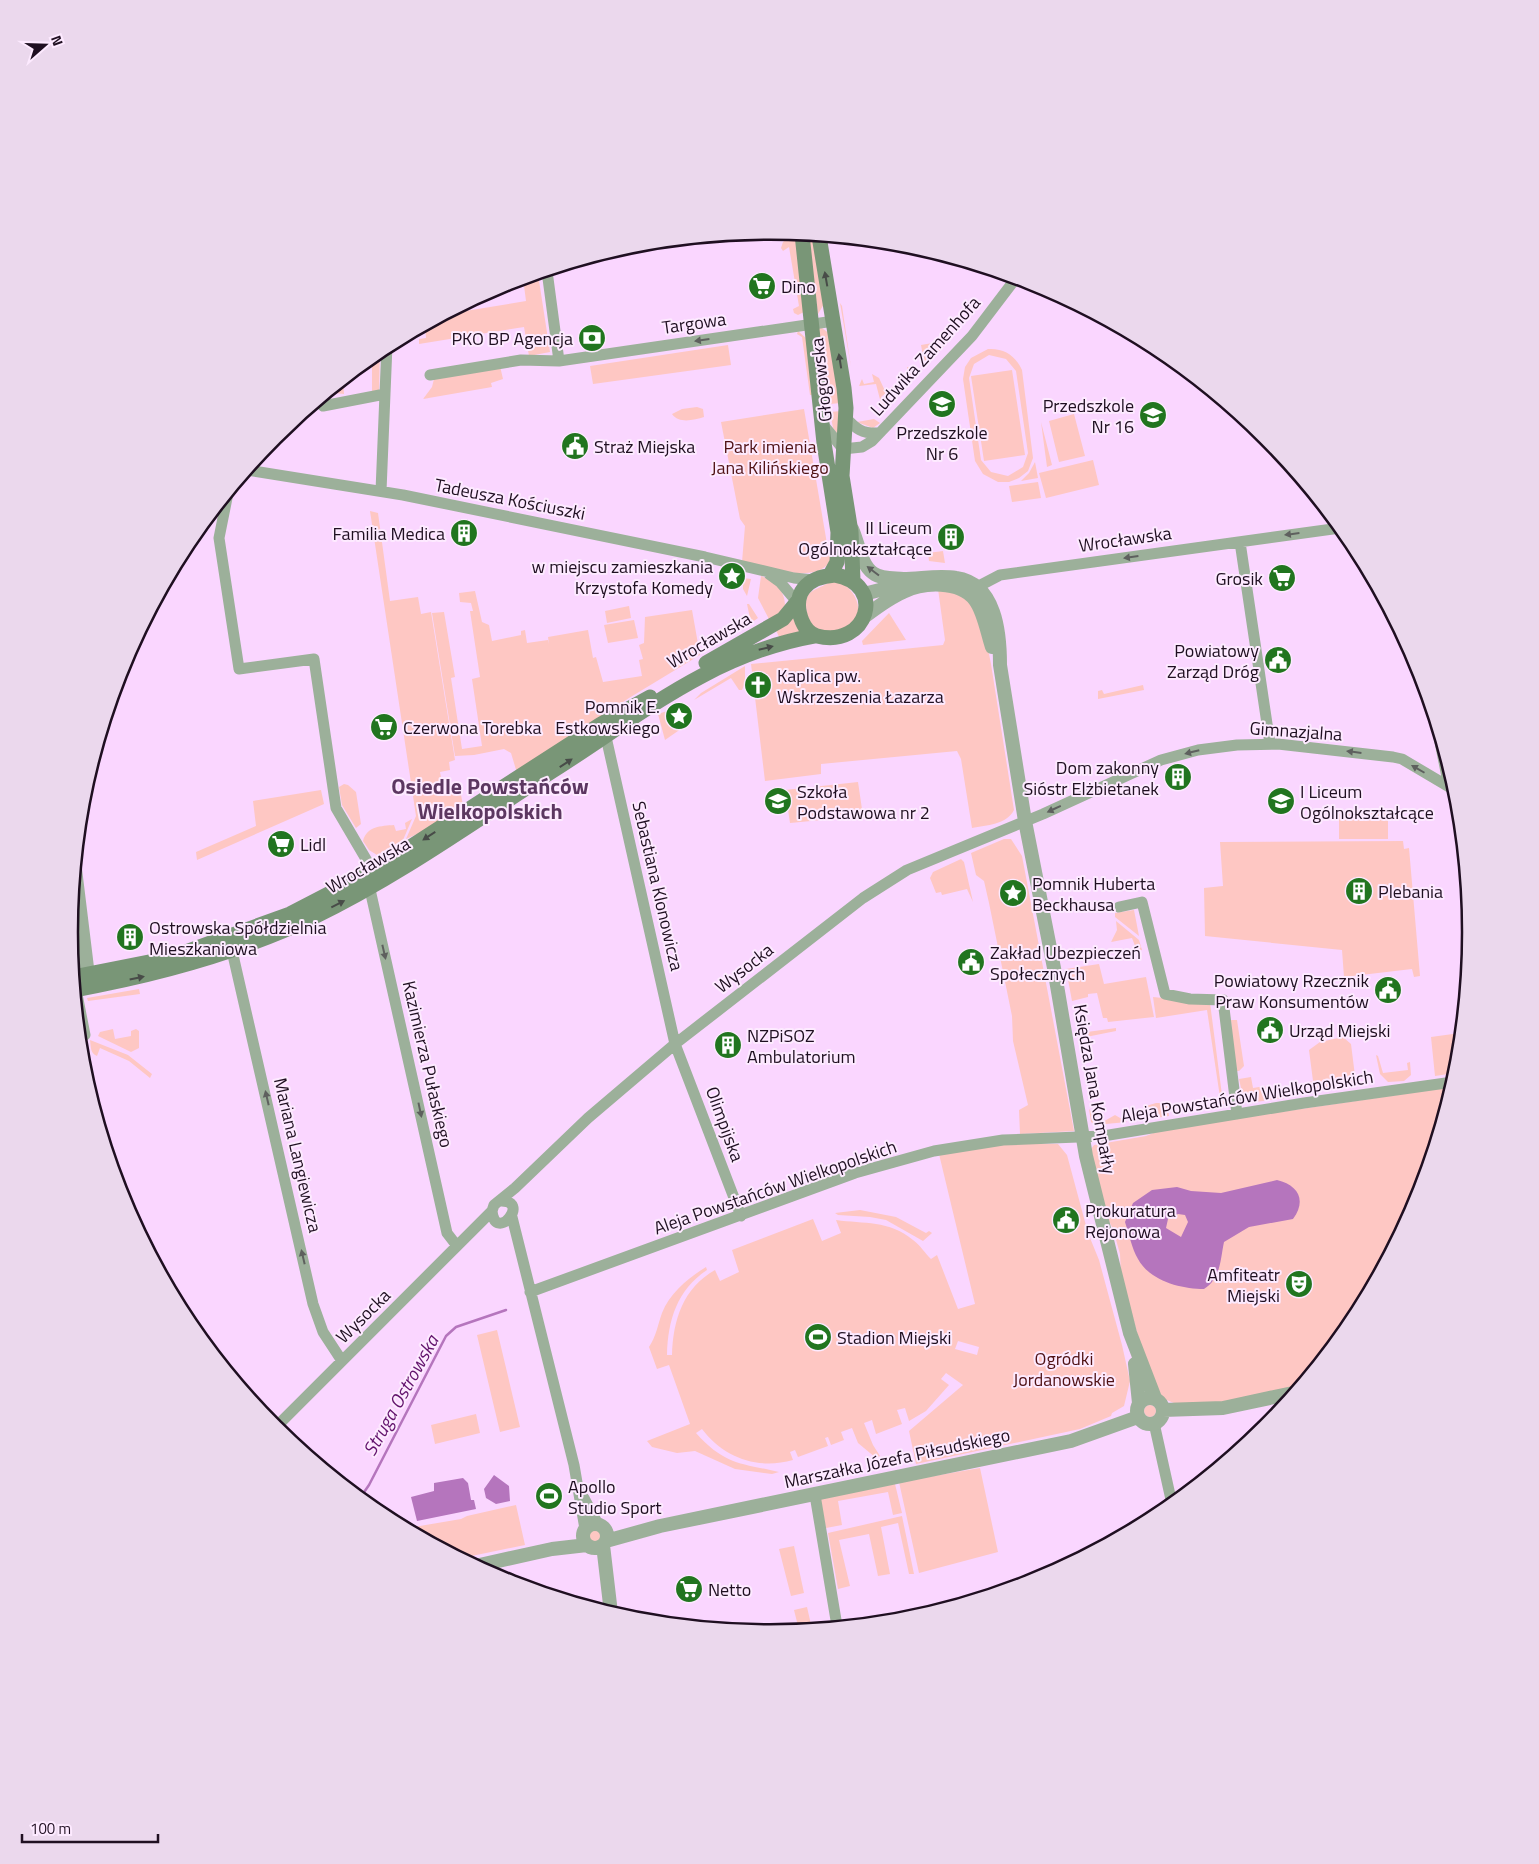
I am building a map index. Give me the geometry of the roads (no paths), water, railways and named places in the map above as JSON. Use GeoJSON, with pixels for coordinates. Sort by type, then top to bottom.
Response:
{"type":"FeatureCollection","features":[{"type":"Feature","properties":{"kind":"main road","name":"Głogowska"},"geometry":{"type":"LineString","coordinates":[[803,241],[822,422],[838,532],[837,562],[830,575]]}},
{"type":"Feature","properties":{"kind":"main road","name":"Głogowska"},"geometry":{"type":"LineString","coordinates":[[820,242],[844,388],[843,485],[850,523],[853,580]]}},
{"type":"Feature","properties":{"kind":"main road"},"geometry":{"type":"LineString","coordinates":[[830,575],[853,580],[864,594],[866,604],[864,617],[857,628],[846,636],[832,639],[814,636],[804,626],[797,602],[804,589],[814,580],[830,575]]}},
{"type":"Feature","properties":{"kind":"main road","name":"Wrocławska"},"geometry":{"type":"LineString","coordinates":[[231,944],[374,871],[601,724],[783,619],[797,602]]}},
{"type":"Feature","properties":{"kind":"main road","name":"Wrocławska"},"geometry":{"type":"LineString","coordinates":[[80,983],[169,958],[231,944],[312,918],[370,887],[678,689],[751,652],[814,636]]}},
{"type":"Feature","properties":{"kind":"street"},"geometry":{"type":"LineString","coordinates":[[548,277],[559,361]]}},
{"type":"Feature","properties":{"kind":"street","name":"Ludwika Zamenhofa"},"geometry":{"type":"LineString","coordinates":[[844,449],[862,447],[878,433],[972,336],[1011,284]]}},
{"type":"Feature","properties":{"kind":"street","name":"Targowa"},"geometry":{"type":"LineString","coordinates":[[430,375],[521,360],[559,361],[834,321]]}},
{"type":"Feature","properties":{"kind":"street"},"geometry":{"type":"LineString","coordinates":[[381,491],[387,356]]}},
{"type":"Feature","properties":{"kind":"street"},"geometry":{"type":"LineString","coordinates":[[323,404],[323,406],[385,394]]}},
{"type":"Feature","properties":{"kind":"street","name":"Ludwika Zamenhofa"},"geometry":{"type":"LineString","coordinates":[[845,417],[858,430],[869,434],[878,433]]}},
{"type":"Feature","properties":{"kind":"street"},"geometry":{"type":"LineString","coordinates":[[822,422],[844,449]]}},
{"type":"Feature","properties":{"kind":"street","name":"Tadeusza Kościuszki"},"geometry":{"type":"LineString","coordinates":[[254,471],[381,491],[705,557],[765,572],[814,580]]}},
{"type":"Feature","properties":{"kind":"street"},"geometry":{"type":"LineString","coordinates":[[226,504],[219,538],[239,669],[314,659],[336,808],[374,871],[370,887]]}},
{"type":"Feature","properties":{"kind":"street"},"geometry":{"type":"LineString","coordinates":[[850,523],[866,565],[873,574],[887,578],[957,578],[976,593]]}},
{"type":"Feature","properties":{"kind":"street","name":"Wrocławska"},"geometry":{"type":"LineString","coordinates":[[976,593],[1000,575],[1332,529]]}},
{"type":"Feature","properties":{"kind":"street"},"geometry":{"type":"LineString","coordinates":[[1240,542],[1270,744]]}},
{"type":"Feature","properties":{"kind":"street","name":"Tadeusza Kościuszki"},"geometry":{"type":"LineString","coordinates":[[765,572],[780,582],[797,602]]}},
{"type":"Feature","properties":{"kind":"street"},"geometry":{"type":"LineString","coordinates":[[864,594],[920,579]]}},
{"type":"Feature","properties":{"kind":"street"},"geometry":{"type":"LineString","coordinates":[[864,617],[898,594],[919,587],[953,586],[976,593]]}},
{"type":"Feature","properties":{"kind":"street","name":"Księdza Jana Kompałły"},"geometry":{"type":"LineString","coordinates":[[976,593],[988,599],[994,617],[1025,821],[1052,959],[1082,1137],[1130,1333],[1155,1398]]}},
{"type":"Feature","properties":{"kind":"street","name":"Sebastiana Klonowicza"},"geometry":{"type":"LineString","coordinates":[[606,737],[676,1044]]}},
{"type":"Feature","properties":{"kind":"street","name":"Gimnazjalna"},"geometry":{"type":"LineString","coordinates":[[1025,821],[1161,760],[1198,750],[1270,744],[1398,758],[1445,785]]}},
{"type":"Feature","properties":{"kind":"street","name":"Wysocka"},"geometry":{"type":"LineString","coordinates":[[281,1422],[475,1227],[502,1213],[515,1188],[588,1118],[676,1044],[886,882],[915,866],[1025,821]]}},
{"type":"Feature","properties":{"kind":"street","name":"Kazimierza Pułaskiego"},"geometry":{"type":"LineString","coordinates":[[370,887],[448,1233],[457,1246]]}},
{"type":"Feature","properties":{"kind":"street"},"geometry":{"type":"LineString","coordinates":[[1118,907],[1142,902],[1166,994],[1190,999],[1223,1000],[1237,1114]]}},
{"type":"Feature","properties":{"kind":"street","name":"Mariana Langiewicza"},"geometry":{"type":"LineString","coordinates":[[231,944],[313,1304],[323,1332],[342,1361]]}},
{"type":"Feature","properties":{"kind":"street"},"geometry":{"type":"LineString","coordinates":[[81,1003],[84,1030]]}},
{"type":"Feature","properties":{"kind":"street","name":"Olimpijska"},"geometry":{"type":"LineString","coordinates":[[676,1044],[741,1216]]}},
{"type":"Feature","properties":{"kind":"street","name":"Aleja Powstańców Wielkopolskich"},"geometry":{"type":"LineString","coordinates":[[530,1292],[855,1173],[934,1151],[1003,1140],[1103,1136],[1444,1083]]}},
{"type":"Feature","properties":{"kind":"street"},"geometry":{"type":"LineString","coordinates":[[502,1213],[524,1267],[610,1605]]}},
{"type":"Feature","properties":{"kind":"street","name":"Księdza Jana Kompałły"},"geometry":{"type":"LineString","coordinates":[[1130,1333],[1138,1410]]}},
{"type":"Feature","properties":{"kind":"street"},"geometry":{"type":"LineString","coordinates":[[1163,1410],[1223,1408],[1283,1395]]}},
{"type":"Feature","properties":{"kind":"street"},"geometry":{"type":"LineString","coordinates":[[1147,1398],[1155,1398],[1163,1410],[1161,1418],[1154,1424],[1143,1422],[1138,1410],[1147,1398]]}},
{"type":"Feature","properties":{"kind":"street","name":"Marszałka Józefa Piłsudskiego"},"geometry":{"type":"LineString","coordinates":[[594,1536],[611,1528],[660,1526],[1078,1439],[1138,1410]]}},
{"type":"Feature","properties":{"kind":"street"},"geometry":{"type":"LineString","coordinates":[[1154,1424],[1170,1496]]}},
{"type":"Feature","properties":{"kind":"street"},"geometry":{"type":"LineString","coordinates":[[815,1495],[836,1621]]}},
{"type":"Feature","properties":{"kind":"street"},"geometry":{"type":"LineString","coordinates":[[487,1563],[552,1549],[594,1536]]}},
{"type":"Feature","properties":{"kind":"waterway","name":"Struga Ostrowska"},"geometry":{"type":"LineString","coordinates":[[364,1492],[446,1336],[456,1327],[506,1310]]}},
{"type":"Feature","properties":{"kind":"place","name":"Dino"},"geometry":{"type":"Point","coordinates":[762,286]}},
{"type":"Feature","properties":{"kind":"place","name":"PKO BP Agencja"},"geometry":{"type":"Point","coordinates":[592,338]}},
{"type":"Feature","properties":{"kind":"place","name":"Przedszkole Nr 6"},"geometry":{"type":"Point","coordinates":[942,404]}},
{"type":"Feature","properties":{"kind":"place","name":"Przedszkole Nr 16"},"geometry":{"type":"Point","coordinates":[1153,415]}},
{"type":"Feature","properties":{"kind":"place","name":"Straż Miejska"},"geometry":{"type":"Point","coordinates":[575,446]}},
{"type":"Feature","properties":{"kind":"place","name":"Familia Medica"},"geometry":{"type":"Point","coordinates":[464,533]}},
{"type":"Feature","properties":{"kind":"place","name":"II Liceum Ogólnokształcące"},"geometry":{"type":"Point","coordinates":[951,537]}},
{"type":"Feature","properties":{"kind":"place","name":"w miejscu zamieszkania Krzystofa Komedy"},"geometry":{"type":"Point","coordinates":[732,576]}},
{"type":"Feature","properties":{"kind":"place","name":"Grosik"},"geometry":{"type":"Point","coordinates":[1282,578]}},
{"type":"Feature","properties":{"kind":"place","name":"Powiatowy Zarząd Dróg"},"geometry":{"type":"Point","coordinates":[1278,660]}},
{"type":"Feature","properties":{"kind":"place","name":"Kaplica pw. Wskrzeszenia Łazarza"},"geometry":{"type":"Point","coordinates":[758,685]}},
{"type":"Feature","properties":{"kind":"place","name":"Pomnik E. Estkowskiego"},"geometry":{"type":"Point","coordinates":[679,716]}},
{"type":"Feature","properties":{"kind":"place","name":"Czerwona Torebka"},"geometry":{"type":"Point","coordinates":[384,727]}},
{"type":"Feature","properties":{"kind":"place","name":"Dom zakonny Sióstr Elżbietanek"},"geometry":{"type":"Point","coordinates":[1178,777]}},
{"type":"Feature","properties":{"kind":"place","name":"Szkoła Podstawowa nr 2"},"geometry":{"type":"Point","coordinates":[778,801]}},
{"type":"Feature","properties":{"kind":"place","name":"I Liceum Ogólnokształcące"},"geometry":{"type":"Point","coordinates":[1281,801]}},
{"type":"Feature","properties":{"kind":"place","name":"Lidl"},"geometry":{"type":"Point","coordinates":[281,844]}},
{"type":"Feature","properties":{"kind":"place","name":"Plebania"},"geometry":{"type":"Point","coordinates":[1359,891]}},
{"type":"Feature","properties":{"kind":"place","name":"Pomnik Huberta Beckhausa"},"geometry":{"type":"Point","coordinates":[1013,893]}},
{"type":"Feature","properties":{"kind":"place","name":"Ostrowska Spółdzielnia Mieszkaniowa"},"geometry":{"type":"Point","coordinates":[130,937]}},
{"type":"Feature","properties":{"kind":"place","name":"Zakład Ubezpieczeń Społecznych"},"geometry":{"type":"Point","coordinates":[971,962]}},
{"type":"Feature","properties":{"kind":"place","name":"Powiatowy Rzecznik Praw Konsumentów"},"geometry":{"type":"Point","coordinates":[1388,990]}},
{"type":"Feature","properties":{"kind":"place","name":"Urząd Miejski"},"geometry":{"type":"Point","coordinates":[1270,1030]}},
{"type":"Feature","properties":{"kind":"place","name":"NZPiSOZ Ambulatorium"},"geometry":{"type":"Point","coordinates":[728,1045]}},
{"type":"Feature","properties":{"kind":"place","name":"Prokuratura Rejonowa"},"geometry":{"type":"Point","coordinates":[1066,1220]}},
{"type":"Feature","properties":{"kind":"place","name":"Amfiteatr Miejski"},"geometry":{"type":"Point","coordinates":[1299,1284]}},
{"type":"Feature","properties":{"kind":"place","name":"Stadion Miejski"},"geometry":{"type":"Point","coordinates":[818,1337]}},
{"type":"Feature","properties":{"kind":"place","name":"Apollo Studio Sport"},"geometry":{"type":"Point","coordinates":[549,1496]}},
{"type":"Feature","properties":{"kind":"place","name":"Netto"},"geometry":{"type":"Point","coordinates":[689,1589]}},
{"type":"Feature","properties":{"kind":"district","name":"Osiedle Powstańców Wielkopolskich"},"geometry":{"type":"Point","coordinates":[490,798]}},
{"type":"Feature","properties":{"kind":"park label","name":"Park imienia Jana Kilińskiego"},"geometry":{"type":"Point","coordinates":[770,456]}},
{"type":"Feature","properties":{"kind":"park label","name":"Ogródki Jordanowskie"},"geometry":{"type":"Point","coordinates":[1064,1368]}}]}
